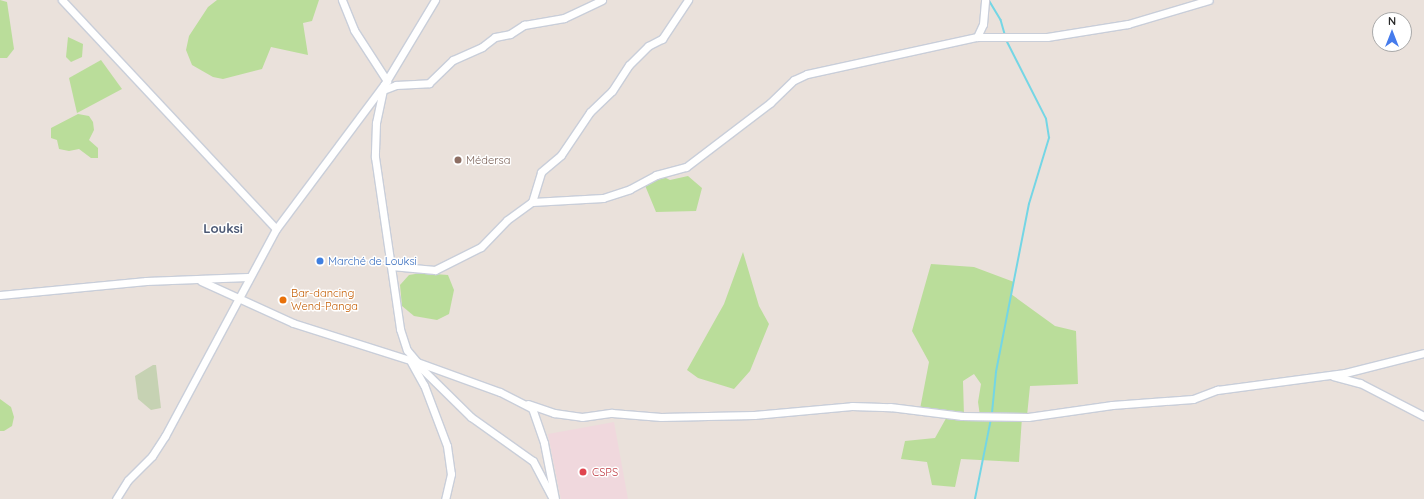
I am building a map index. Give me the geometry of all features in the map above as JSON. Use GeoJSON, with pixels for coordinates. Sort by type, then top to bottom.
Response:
{"type":"FeatureCollection","features":[{"type":"Feature","properties":{"kind":"street"},"geometry":{"type":"LineString","coordinates":[[62,0],[276,229]]}},
{"type":"Feature","properties":{"kind":"street"},"geometry":{"type":"LineString","coordinates":[[342,0],[354,30],[385,85],[376,123],[375,158],[403,341],[414,361],[447,446],[451,474],[445,499]]}},
{"type":"Feature","properties":{"kind":"street"},"geometry":{"type":"LineString","coordinates":[[116,499],[128,480],[152,456],[165,436],[248,277],[276,229],[385,85],[434,0]]}},
{"type":"Feature","properties":{"kind":"street"},"geometry":{"type":"LineString","coordinates":[[385,85],[429,83],[453,60],[482,47],[495,37],[510,34],[524,25],[564,18],[602,0]]}},
{"type":"Feature","properties":{"kind":"street"},"geometry":{"type":"LineString","coordinates":[[532,202],[541,172],[561,155],[590,112],[612,91],[629,65],[648,46],[662,39],[688,0]]}},
{"type":"Feature","properties":{"kind":"street"},"geometry":{"type":"LineString","coordinates":[[977,37],[983,24],[985,0]]}},
{"type":"Feature","properties":{"kind":"street"},"geometry":{"type":"LineString","coordinates":[[391,266],[435,270],[481,247],[507,220],[532,202],[603,198],[630,189],[656,175],[686,167],[770,103],[794,80],[807,74],[977,37],[1005,35],[1027,38],[1065,35],[1150,19],[1209,0]]}},
{"type":"Feature","properties":{"kind":"street"},"geometry":{"type":"LineString","coordinates":[[0,294],[146,281],[248,277]]}},
{"type":"Feature","properties":{"kind":"street"},"geometry":{"type":"LineString","coordinates":[[198,279],[293,323],[414,361],[554,413],[582,417],[612,413],[661,417],[754,415],[852,406],[890,407],[962,416],[1028,417],[1112,405],[1194,399],[1217,390],[1328,376],[1370,368],[1424,353]]}},
{"type":"Feature","properties":{"kind":"street"},"geometry":{"type":"LineString","coordinates":[[414,361],[472,416],[533,461],[554,499]]}},
{"type":"Feature","properties":{"kind":"street"},"geometry":{"type":"LineString","coordinates":[[1328,376],[1360,383],[1424,416]]}},
{"type":"Feature","properties":{"kind":"street"},"geometry":{"type":"LineString","coordinates":[[528,404],[535,413],[541,432],[554,499]]}},
{"type":"Feature","properties":{"kind":"shaded area"},"geometry":{"type":"Polygon","coordinates":[[[614,422],[628,499],[561,499],[548,434],[614,422]]]}},
{"type":"Feature","properties":{"kind":"green space"},"geometry":{"type":"Polygon","coordinates":[[[0,0],[7,2],[14,49],[7,58],[0,58],[0,0]]]}},
{"type":"Feature","properties":{"kind":"green space"},"geometry":{"type":"Polygon","coordinates":[[[217,0],[319,0],[312,21],[303,23],[308,55],[271,47],[262,69],[223,79],[213,77],[192,65],[186,50],[189,36],[208,7],[217,0]]]}},
{"type":"Feature","properties":{"kind":"green space"},"geometry":{"type":"Polygon","coordinates":[[[68,37],[83,44],[82,57],[71,62],[66,57],[68,37]]]}},
{"type":"Feature","properties":{"kind":"green space"},"geometry":{"type":"Polygon","coordinates":[[[101,60],[122,89],[77,113],[69,78],[101,60]]]}},
{"type":"Feature","properties":{"kind":"green space"},"geometry":{"type":"Polygon","coordinates":[[[78,114],[89,116],[93,122],[94,130],[89,140],[98,148],[98,158],[91,158],[79,149],[69,151],[59,149],[57,140],[51,138],[51,128],[78,114]]]}},
{"type":"Feature","properties":{"kind":"green space"},"geometry":{"type":"Polygon","coordinates":[[[662,176],[670,180],[688,176],[702,188],[696,211],[656,212],[644,183],[662,176]]]}},
{"type":"Feature","properties":{"kind":"green space"},"geometry":{"type":"Polygon","coordinates":[[[743,252],[759,306],[769,324],[750,371],[734,389],[698,378],[687,370],[724,304],[743,252]]]}},
{"type":"Feature","properties":{"kind":"green space"},"geometry":{"type":"Polygon","coordinates":[[[931,264],[974,267],[1014,282],[1011,294],[1055,326],[1076,331],[1078,384],[1030,386],[1027,416],[1022,417],[1019,462],[961,459],[955,487],[932,485],[927,462],[901,459],[905,441],[935,438],[949,413],[920,409],[929,362],[912,331],[931,264]],[[974,374],[963,381],[964,416],[980,416],[978,402],[981,384],[974,374]]]}},
{"type":"Feature","properties":{"kind":"green space"},"geometry":{"type":"Polygon","coordinates":[[[421,273],[448,275],[454,290],[449,314],[437,320],[414,316],[402,306],[400,285],[409,275],[421,273]]]}},
{"type":"Feature","properties":{"kind":"green space"},"geometry":{"type":"Polygon","coordinates":[[[153,365],[156,365],[161,408],[151,410],[138,399],[135,376],[153,365]]]}},
{"type":"Feature","properties":{"kind":"green space"},"geometry":{"type":"Polygon","coordinates":[[[0,399],[11,407],[14,417],[12,426],[4,431],[0,431],[0,399]]]}},
{"type":"Feature","properties":{"kind":"waterway"},"geometry":{"type":"LineString","coordinates":[[989,0],[1001,20],[1005,34]]}},
{"type":"Feature","properties":{"kind":"waterway"},"geometry":{"type":"LineString","coordinates":[[992,413],[996,372],[1029,204],[1049,138],[1046,119],[1006,40]]}},
{"type":"Feature","properties":{"kind":"waterway"},"geometry":{"type":"LineString","coordinates":[[975,499],[991,419]]}},
{"type":"Feature","properties":{"kind":"place","name":"Médersa"},"geometry":{"type":"Point","coordinates":[458,160]}},
{"type":"Feature","properties":{"kind":"place","name":"Marché de Louksi"},"geometry":{"type":"Point","coordinates":[320,261]}},
{"type":"Feature","properties":{"kind":"place","name":"Bar-dancing Wend-Panga"},"geometry":{"type":"Point","coordinates":[283,300]}},
{"type":"Feature","properties":{"kind":"place","name":"CSPS"},"geometry":{"type":"Point","coordinates":[583,472]}},
{"type":"Feature","properties":{"kind":"district","name":"Louksi"},"geometry":{"type":"Point","coordinates":[223,228]}}]}
